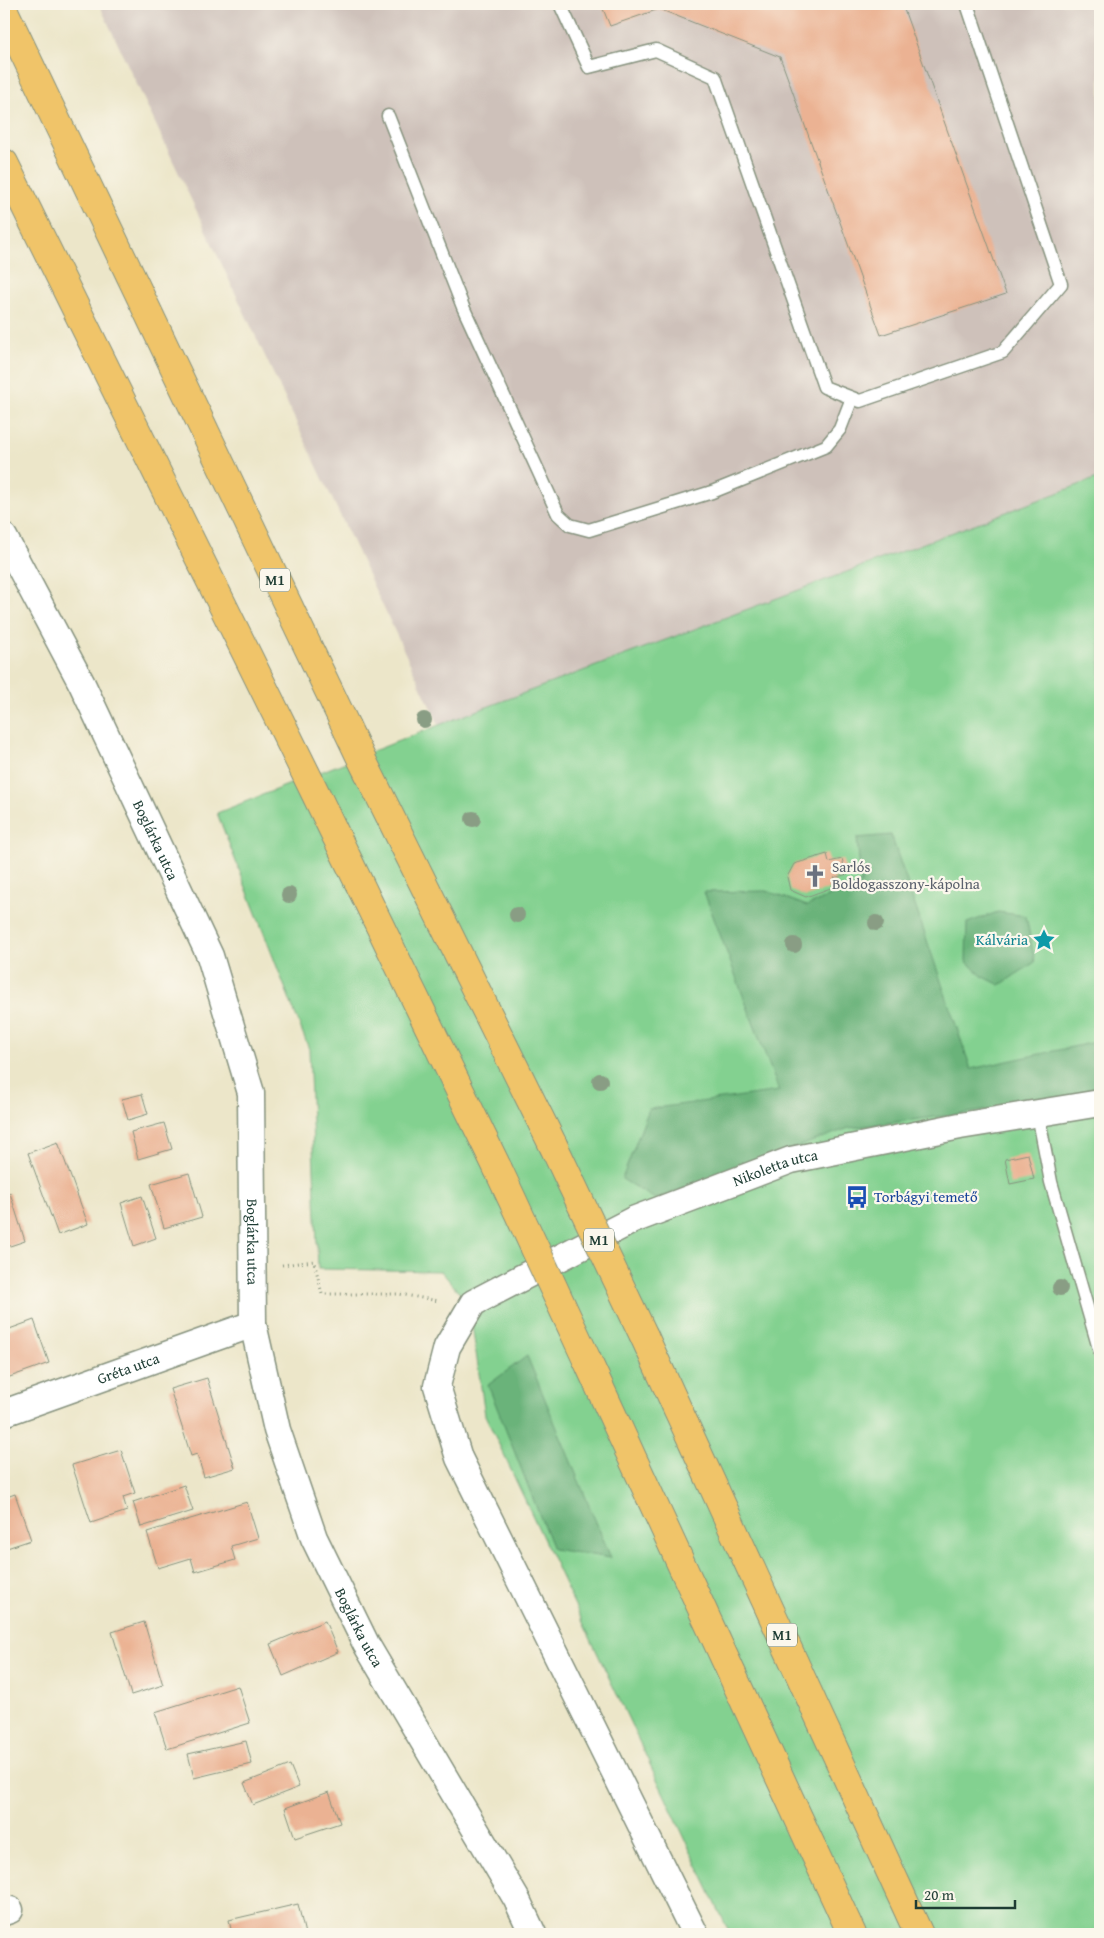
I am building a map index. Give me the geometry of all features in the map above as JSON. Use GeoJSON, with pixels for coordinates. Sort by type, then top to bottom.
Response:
{"type":"FeatureCollection","features":[{"type":"Feature","properties":{"kind":"highway","name":"M1"},"geometry":{"type":"LineString","coordinates":[[4,11],[362,760],[554,1145],[919,1934]]}},
{"type":"Feature","properties":{"kind":"highway"},"geometry":{"type":"LineString","coordinates":[[4,163],[306,774],[498,1169],[852,1934]]}},
{"type":"Feature","properties":{"kind":"street","name":"Boglárka utca"},"geometry":{"type":"LineString","coordinates":[[4,538],[82,684],[210,956],[251,1093],[253,1324],[277,1430],[314,1538],[366,1644],[516,1900],[533,1934]]}},
{"type":"Feature","properties":{"kind":"street","name":"Nikoletta utca"},"geometry":{"type":"LineString","coordinates":[[473,1303],[633,1220],[791,1160],[960,1126],[1100,1103]]}},
{"type":"Feature","properties":{"kind":"street"},"geometry":{"type":"LineString","coordinates":[[473,1303],[448,1347],[437,1386],[459,1458],[695,1934]]}},
{"type":"Feature","properties":{"kind":"street","name":"Gréta utca"},"geometry":{"type":"LineString","coordinates":[[4,1413],[253,1324]]}},
{"type":"Feature","properties":{"kind":"lane"},"geometry":{"type":"LineString","coordinates":[[560,4],[589,67],[656,50],[715,77],[824,387],[860,401],[1003,352],[1061,284],[967,4]]}},
{"type":"Feature","properties":{"kind":"lane"},"geometry":{"type":"LineString","coordinates":[[388,116],[463,307],[558,514],[570,525],[589,530],[712,492],[826,446],[840,429],[852,398]]}},
{"type":"Feature","properties":{"kind":"lane"},"geometry":{"type":"LineString","coordinates":[[1038,1114],[1051,1182],[1100,1352]]}},
{"type":"Feature","properties":{"kind":"path"},"geometry":{"type":"LineString","coordinates":[[314,1261],[322,1294],[399,1294],[448,1303],[473,1303]]}},
{"type":"Feature","properties":{"kind":"shaded area"},"geometry":{"type":"Polygon","coordinates":[[[99,4],[1100,4],[1100,477],[439,725],[99,4]]]}},
{"type":"Feature","properties":{"kind":"green space"},"geometry":{"type":"Polygon","coordinates":[[[1100,477],[1100,1934],[730,1934],[485,1415],[469,1304],[441,1271],[318,1269],[309,1049],[217,813],[439,725],[1100,477]]]}},
{"type":"Feature","properties":{"kind":"green space"},"geometry":{"type":"Polygon","coordinates":[[[891,835],[971,1069],[1100,1041],[1100,1096],[849,1128],[655,1199],[622,1179],[649,1109],[779,1091],[704,892],[767,891],[807,906],[861,883],[857,838],[891,835]]]}},
{"type":"Feature","properties":{"kind":"green space"},"geometry":{"type":"Polygon","coordinates":[[[998,912],[1026,916],[1035,962],[1000,985],[982,976],[966,961],[967,923],[998,912]]]}},
{"type":"Feature","properties":{"kind":"green space"},"geometry":{"type":"Polygon","coordinates":[[[527,1356],[611,1558],[553,1549],[488,1385],[527,1356]]]}},
{"type":"Feature","properties":{"kind":"building"},"geometry":{"type":"Polygon","coordinates":[[[601,4],[902,4],[1006,294],[881,335],[780,57],[659,9],[610,26],[601,4]]]}},
{"type":"Feature","properties":{"kind":"building","name":"Sarlós Boldogasszony-kápolna"},"geometry":{"type":"Polygon","coordinates":[[[827,854],[829,862],[842,859],[847,874],[834,878],[836,886],[806,897],[790,890],[787,877],[794,864],[827,854]]]}},
{"type":"Feature","properties":{"kind":"building"},"geometry":{"type":"Polygon","coordinates":[[[142,1094],[148,1114],[128,1120],[122,1099],[142,1094]]]}},
{"type":"Feature","properties":{"kind":"building"},"geometry":{"type":"Polygon","coordinates":[[[164,1123],[172,1149],[138,1159],[131,1132],[164,1123]]]}},
{"type":"Feature","properties":{"kind":"building"},"geometry":{"type":"Polygon","coordinates":[[[58,1142],[88,1224],[58,1235],[28,1153],[58,1142]]]}},
{"type":"Feature","properties":{"kind":"building"},"geometry":{"type":"Polygon","coordinates":[[[1028,1154],[1034,1179],[1010,1184],[1005,1159],[1028,1154]]]}},
{"type":"Feature","properties":{"kind":"building"},"geometry":{"type":"Polygon","coordinates":[[[189,1173],[202,1217],[164,1228],[151,1184],[189,1173]]]}},
{"type":"Feature","properties":{"kind":"building"},"geometry":{"type":"Polygon","coordinates":[[[10,1193],[25,1241],[4,1248],[4,1195],[10,1193]]]}},
{"type":"Feature","properties":{"kind":"building"},"geometry":{"type":"Polygon","coordinates":[[[142,1196],[156,1238],[134,1246],[121,1203],[142,1196]]]}},
{"type":"Feature","properties":{"kind":"building"},"geometry":{"type":"Polygon","coordinates":[[[34,1320],[49,1363],[4,1379],[4,1331],[34,1320]]]}},
{"type":"Feature","properties":{"kind":"building"},"geometry":{"type":"Polygon","coordinates":[[[207,1378],[235,1468],[204,1477],[197,1454],[191,1456],[170,1389],[207,1378]]]}},
{"type":"Feature","properties":{"kind":"building"},"geometry":{"type":"Polygon","coordinates":[[[121,1450],[135,1493],[123,1497],[127,1511],[91,1523],[72,1465],[121,1450]]]}},
{"type":"Feature","properties":{"kind":"building"},"geometry":{"type":"Polygon","coordinates":[[[184,1485],[193,1511],[141,1527],[133,1502],[184,1485]]]}},
{"type":"Feature","properties":{"kind":"building"},"geometry":{"type":"Polygon","coordinates":[[[15,1494],[31,1540],[4,1549],[4,1498],[15,1494]]]}},
{"type":"Feature","properties":{"kind":"building"},"geometry":{"type":"Polygon","coordinates":[[[247,1502],[258,1538],[231,1546],[235,1560],[195,1572],[191,1558],[158,1568],[147,1532],[247,1502]]]}},
{"type":"Feature","properties":{"kind":"building"},"geometry":{"type":"Polygon","coordinates":[[[325,1621],[338,1652],[283,1676],[270,1644],[325,1621]]]}},
{"type":"Feature","properties":{"kind":"building"},"geometry":{"type":"Polygon","coordinates":[[[144,1622],[163,1685],[131,1695],[112,1632],[144,1622]]]}},
{"type":"Feature","properties":{"kind":"building"},"geometry":{"type":"Polygon","coordinates":[[[238,1686],[250,1723],[167,1749],[155,1712],[238,1686]]]}},
{"type":"Feature","properties":{"kind":"building"},"geometry":{"type":"Polygon","coordinates":[[[246,1741],[252,1764],[194,1778],[188,1754],[246,1741]]]}},
{"type":"Feature","properties":{"kind":"building"},"geometry":{"type":"Polygon","coordinates":[[[290,1765],[299,1787],[253,1805],[244,1783],[290,1765]]]}},
{"type":"Feature","properties":{"kind":"building"},"geometry":{"type":"Polygon","coordinates":[[[329,1792],[340,1823],[295,1838],[285,1808],[329,1792]]]}},
{"type":"Feature","properties":{"kind":"building"},"geometry":{"type":"Polygon","coordinates":[[[298,1904],[305,1934],[232,1934],[229,1920],[298,1904]]]}},
{"type":"Feature","properties":{"kind":"place","name":"Sarlós Boldogasszony-kápolna"},"geometry":{"type":"Point","coordinates":[815,876]}},
{"type":"Feature","properties":{"kind":"place","name":"Kálvária"},"geometry":{"type":"Point","coordinates":[1044,940]}},
{"type":"Feature","properties":{"kind":"place","name":"Torbágyi temető"},"geometry":{"type":"Point","coordinates":[857,1197]}}]}
